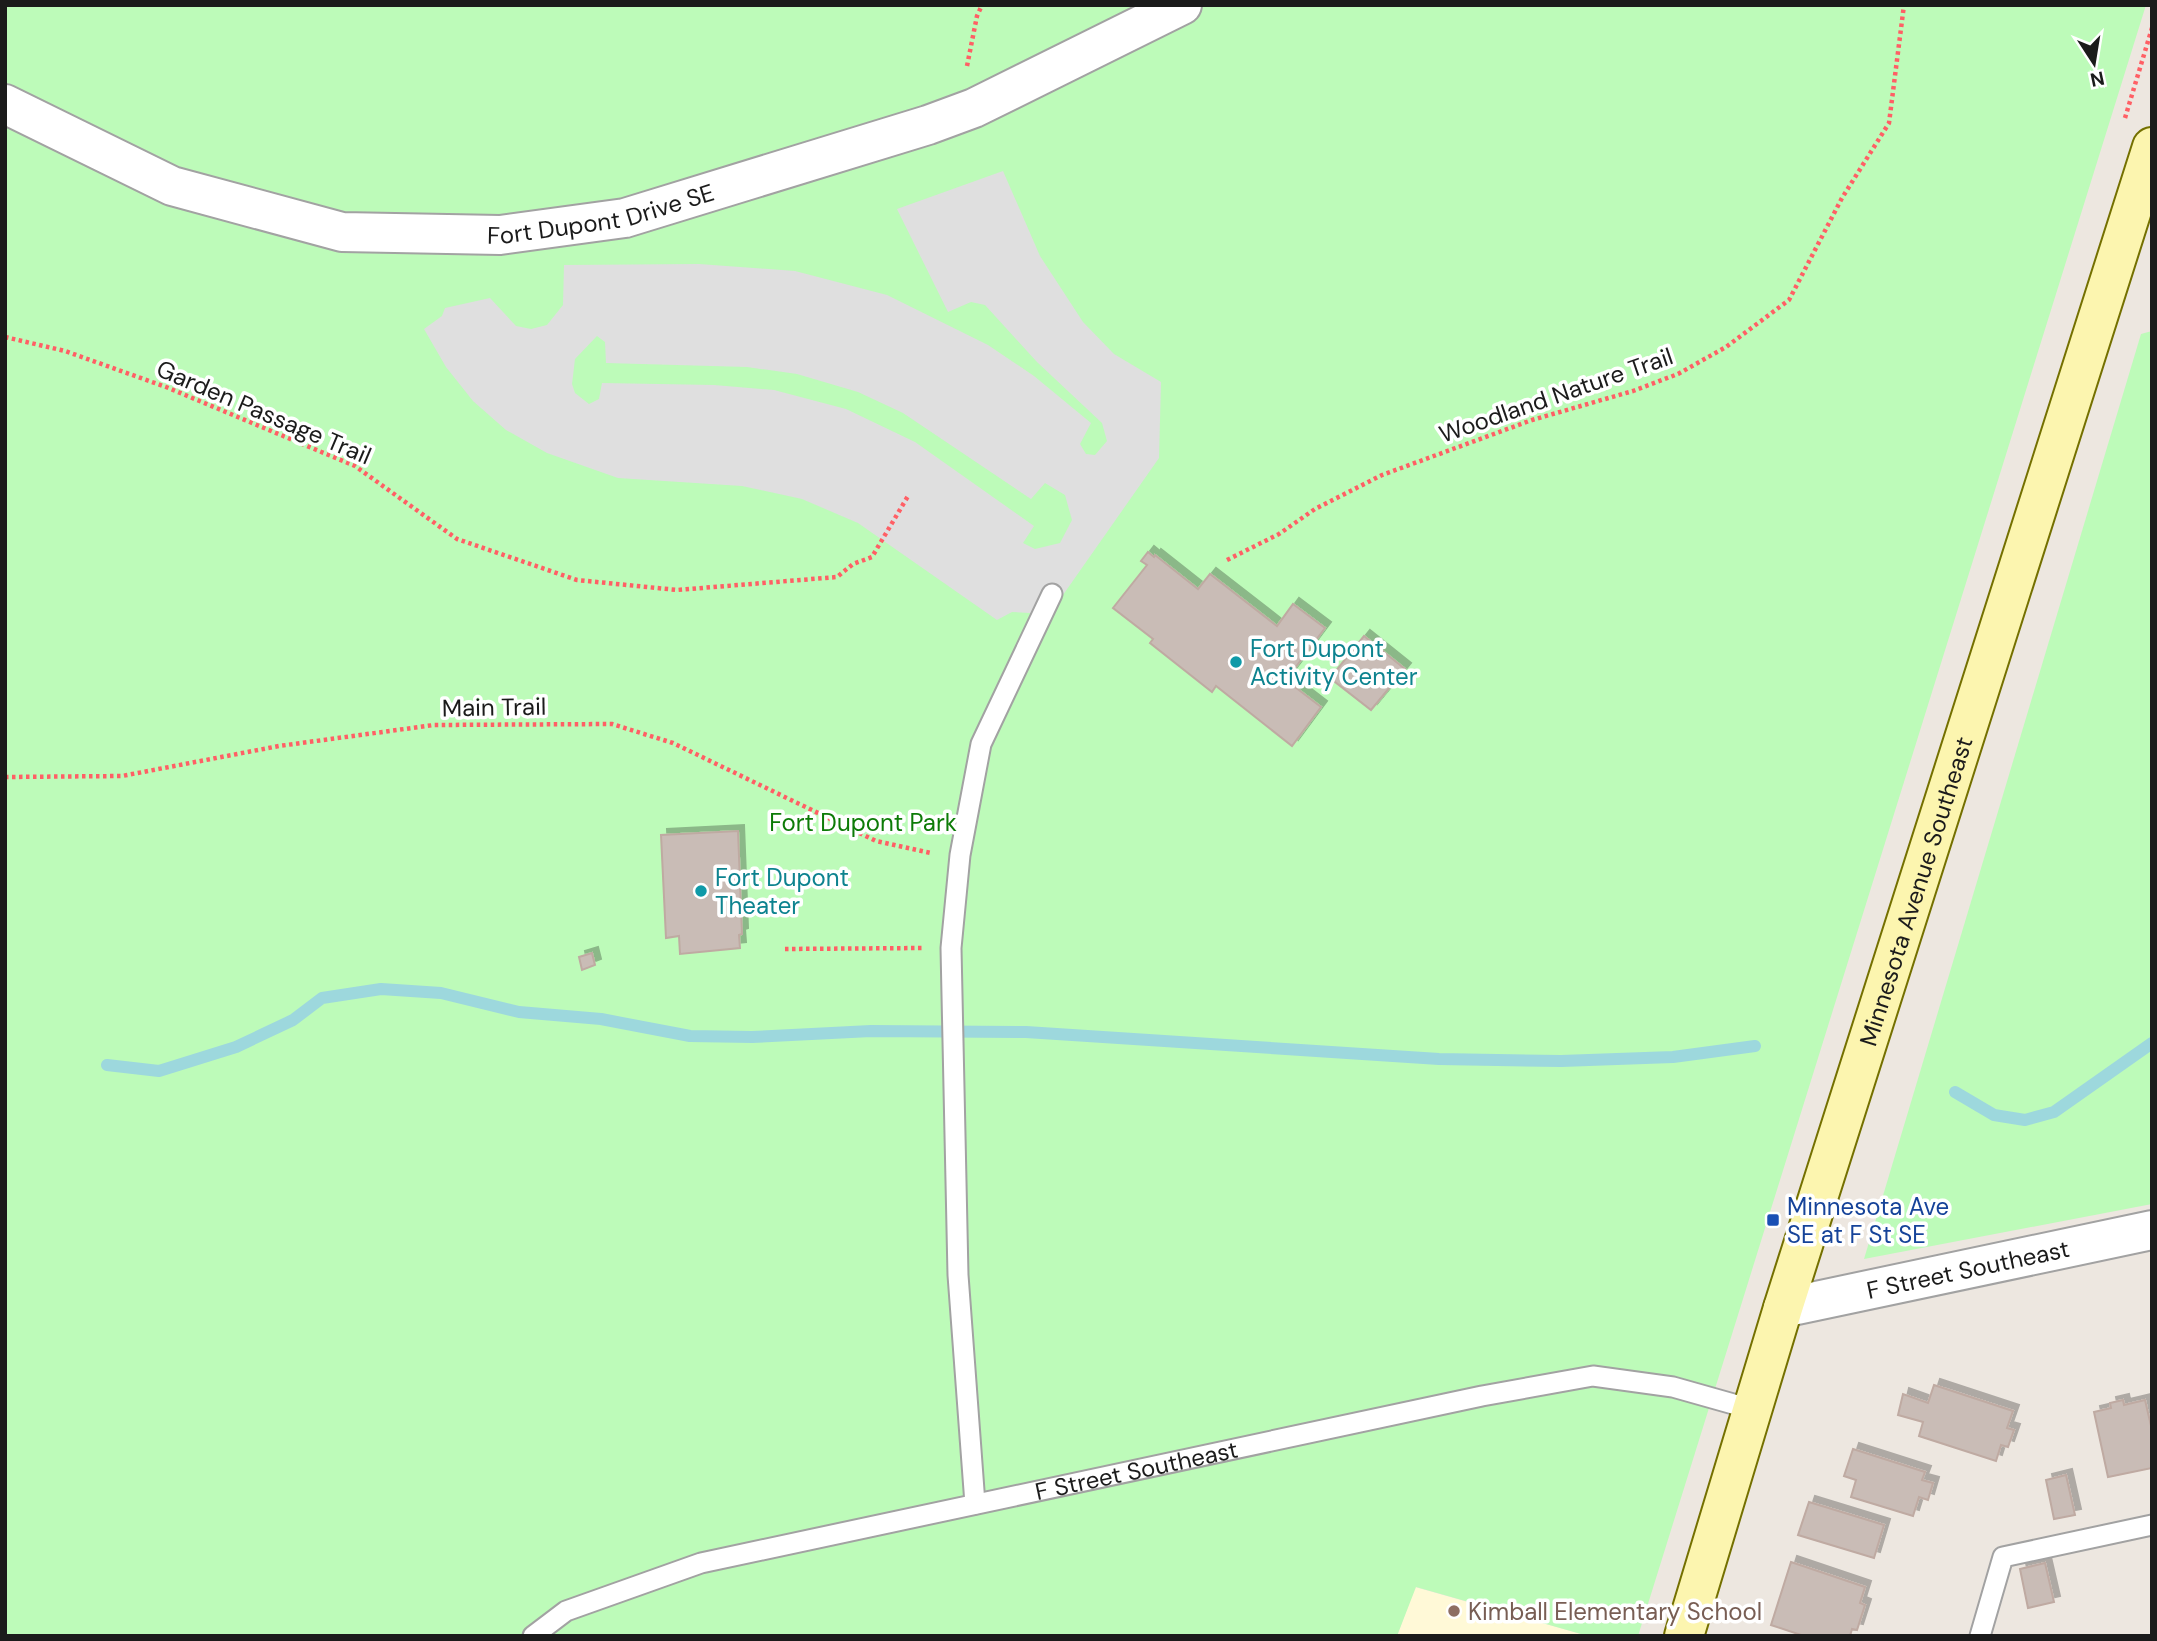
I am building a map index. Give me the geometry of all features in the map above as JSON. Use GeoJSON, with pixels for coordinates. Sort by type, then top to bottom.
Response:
{"type":"FeatureCollection","features":[{"type":"Feature","properties":{"kind":"main road","name":"Minnesota Avenue Southeast"},"geometry":{"type":"LineString","coordinates":[[1684,1636],[1751,1409],[2152,146]]}},
{"type":"Feature","properties":{"kind":"street","name":"Fort Dupont Drive SE"},"geometry":{"type":"LineString","coordinates":[[5,104],[172,186],[342,232],[500,235],[625,218],[928,125],[974,108],[1182,5]]}},
{"type":"Feature","properties":{"kind":"street","name":"F Street Southeast"},"geometry":{"type":"LineString","coordinates":[[1783,1308],[2152,1230]]}},
{"type":"Feature","properties":{"kind":"lane"},"geometry":{"type":"LineString","coordinates":[[975,1504],[958,1275],[951,948],[960,855],[981,744],[1052,594]]}},
{"type":"Feature","properties":{"kind":"lane","name":"F Street Southeast"},"geometry":{"type":"LineString","coordinates":[[533,1636],[566,1611],[701,1563],[1482,1396],[1593,1376],[1673,1387],[1751,1409]]}},
{"type":"Feature","properties":{"kind":"lane"},"geometry":{"type":"LineString","coordinates":[[1980,1636],[2003,1557],[2152,1525]]}},
{"type":"Feature","properties":{"kind":"path"},"geometry":{"type":"LineString","coordinates":[[974,108],[966,73],[976,16],[982,5]]}},
{"type":"Feature","properties":{"kind":"path","name":"Woodland Nature Trail"},"geometry":{"type":"LineString","coordinates":[[1227,560],[1279,534],[1315,509],[1382,475],[1532,420],[1633,391],[1678,374],[1726,347],[1790,300],[1842,198],[1889,122],[1904,5]]}},
{"type":"Feature","properties":{"kind":"path","name":"Garden Passage Trail"},"geometry":{"type":"LineString","coordinates":[[5,337],[65,351],[166,387],[355,466],[457,539],[577,580],[677,590],[837,577],[853,564],[872,556],[908,496]]}},
{"type":"Feature","properties":{"kind":"path","name":"Main Trail"},"geometry":{"type":"LineString","coordinates":[[5,777],[122,776],[279,746],[434,725],[612,724],[673,743],[876,841],[926,853],[960,855]]}},
{"type":"Feature","properties":{"kind":"path"},"geometry":{"type":"LineString","coordinates":[[785,949],[951,948]]}},
{"type":"Feature","properties":{"kind":"shaded area"},"geometry":{"type":"Polygon","coordinates":[[[1003,171],[1040,256],[1083,322],[1114,354],[1161,382],[1159,458],[1044,622],[1030,613],[1012,612],[997,620],[858,523],[802,499],[742,486],[618,478],[547,453],[506,430],[473,401],[446,367],[424,329],[442,316],[445,308],[490,298],[516,326],[531,329],[547,325],[563,305],[564,265],[699,264],[795,271],[887,295],[988,345],[1034,376],[1091,423],[1080,444],[1086,454],[1095,455],[1107,441],[1102,423],[1037,362],[985,305],[971,302],[948,312],[897,209],[1003,171]],[[597,336],[575,359],[572,384],[575,393],[589,404],[599,399],[602,383],[714,385],[774,390],[846,409],[915,442],[1034,526],[1023,543],[1035,549],[1060,543],[1072,520],[1065,495],[1045,483],[1031,499],[903,413],[858,392],[797,374],[747,367],[606,363],[605,342],[597,336]]]}},
{"type":"Feature","properties":{"kind":"shaded area","name":"Kimball Elementary School"},"geometry":{"type":"Polygon","coordinates":[[[1415,1587],[1588,1636],[1397,1636],[1415,1587]]]}},
{"type":"Feature","properties":{"kind":"green space","name":"Fort Dupont Park"},"geometry":{"type":"Polygon","coordinates":[[[5,5],[2146,5],[1638,1636],[1588,1636],[1416,1587],[1397,1636],[5,1636],[5,5]]]}},
{"type":"Feature","properties":{"kind":"green space"},"geometry":{"type":"Polygon","coordinates":[[[2152,331],[2152,1204],[1864,1259],[2141,334],[2152,331]]]}},
{"type":"Feature","properties":{"kind":"building","name":"Fort Dupont Activity Center"},"geometry":{"type":"Polygon","coordinates":[[[1148,552],[1198,589],[1210,574],[1277,626],[1293,604],[1325,628],[1286,680],[1321,707],[1292,746],[1216,686],[1212,692],[1150,643],[1153,639],[1113,608],[1147,565],[1141,561],[1148,552]]]}},
{"type":"Feature","properties":{"kind":"building"},"geometry":{"type":"Polygon","coordinates":[[[1364,636],[1405,669],[1371,710],[1330,678],[1364,636]]]}},
{"type":"Feature","properties":{"kind":"building"},"geometry":{"type":"Polygon","coordinates":[[[738,831],[742,934],[739,935],[740,948],[680,954],[679,936],[666,938],[661,835],[738,831]]]}},
{"type":"Feature","properties":{"kind":"building"},"geometry":{"type":"Polygon","coordinates":[[[592,953],[595,965],[582,970],[579,957],[592,953]]]}},
{"type":"Feature","properties":{"kind":"building"},"geometry":{"type":"Polygon","coordinates":[[[1934,1385],[2013,1411],[2007,1428],[2014,1430],[2008,1447],[2001,1445],[1996,1461],[1919,1436],[1923,1422],[1898,1415],[1903,1394],[1928,1403],[1934,1385]]]}},
{"type":"Feature","properties":{"kind":"building"},"geometry":{"type":"Polygon","coordinates":[[[2123,1400],[2124,1405],[2145,1400],[2152,1430],[2152,1468],[2108,1477],[2094,1412],[2111,1408],[2110,1403],[2123,1400]]]}},
{"type":"Feature","properties":{"kind":"building"},"geometry":{"type":"Polygon","coordinates":[[[1853,1449],[1925,1472],[1922,1480],[1933,1483],[1928,1500],[1919,1497],[1913,1516],[1851,1497],[1856,1480],[1844,1476],[1853,1449]]]}},
{"type":"Feature","properties":{"kind":"building"},"geometry":{"type":"Polygon","coordinates":[[[2066,1475],[2075,1515],[2054,1519],[2046,1480],[2066,1475]]]}},
{"type":"Feature","properties":{"kind":"building"},"geometry":{"type":"Polygon","coordinates":[[[1809,1502],[1884,1525],[1874,1558],[1798,1535],[1809,1502]]]}},
{"type":"Feature","properties":{"kind":"building"},"geometry":{"type":"Polygon","coordinates":[[[1791,1562],[1865,1587],[1860,1603],[1865,1605],[1857,1630],[1852,1629],[1850,1636],[1804,1636],[1771,1625],[1791,1562]]]}},
{"type":"Feature","properties":{"kind":"building"},"geometry":{"type":"Polygon","coordinates":[[[2045,1563],[2054,1602],[2028,1608],[2020,1569],[2045,1563]]]}},
{"type":"Feature","properties":{"kind":"waterway"},"geometry":{"type":"LineString","coordinates":[[107,1065],[159,1071],[236,1047],[293,1020],[322,998],[381,989],[441,993],[519,1012],[601,1019],[690,1036],[752,1037],[871,1031],[1026,1032],[1439,1059],[1561,1061],[1673,1057],[1755,1046]]}},
{"type":"Feature","properties":{"kind":"waterway"},"geometry":{"type":"LineString","coordinates":[[1955,1092],[1994,1115],[2025,1120],[2054,1112],[2152,1043]]}},
{"type":"Feature","properties":{"kind":"place","name":"Fort Dupont Activity Center"},"geometry":{"type":"Point","coordinates":[1236,662]}},
{"type":"Feature","properties":{"kind":"place","name":"Fort Dupont Theater"},"geometry":{"type":"Point","coordinates":[701,891]}},
{"type":"Feature","properties":{"kind":"place","name":"Minnesota Ave SE at F St SE"},"geometry":{"type":"Point","coordinates":[1773,1220]}},
{"type":"Feature","properties":{"kind":"place","name":"Kimball Elementary School"},"geometry":{"type":"Point","coordinates":[1454,1611]}}]}
